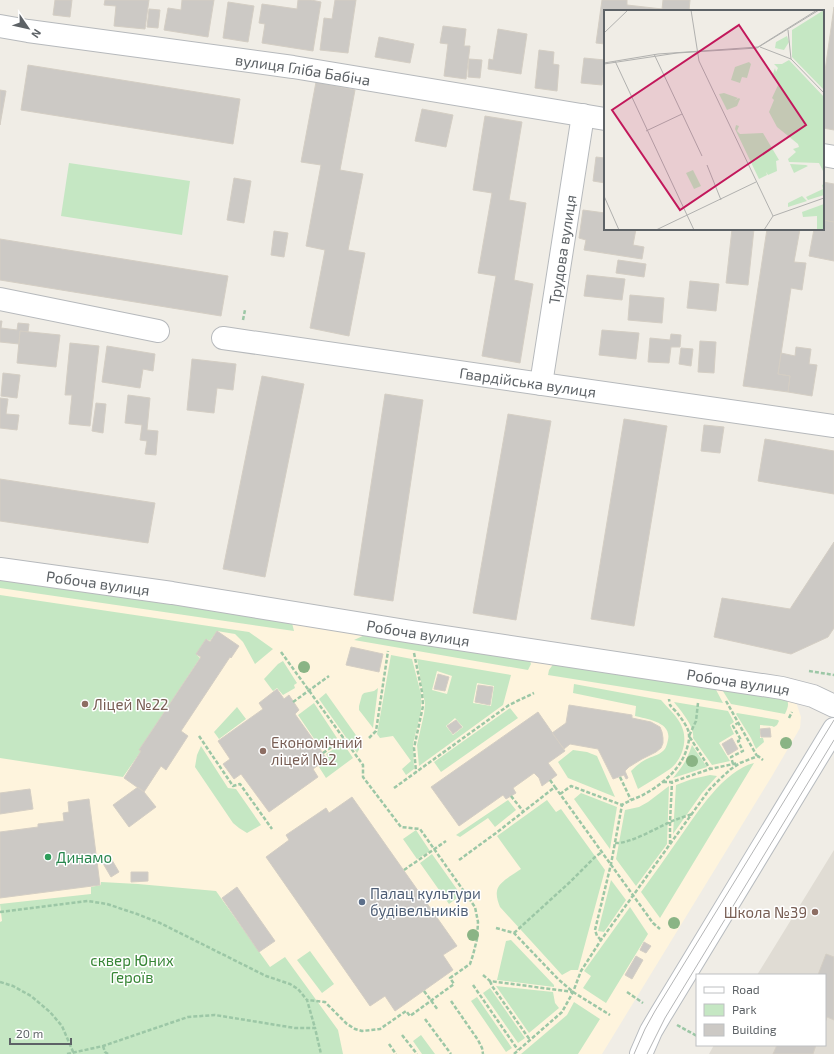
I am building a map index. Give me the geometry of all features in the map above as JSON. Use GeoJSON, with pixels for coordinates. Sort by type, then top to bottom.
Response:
{"type":"FeatureCollection","features":[{"type":"Feature","properties":{"kind":"street","name":"вулиця Гліба Бабіча"},"geometry":{"type":"LineString","coordinates":[[0,26],[293,67],[604,119]]}},
{"type":"Feature","properties":{"kind":"street","name":"Трудова вулиця"},"geometry":{"type":"LineString","coordinates":[[541,384],[583,115]]}},
{"type":"Feature","properties":{"kind":"street"},"geometry":{"type":"LineString","coordinates":[[824,155],[834,157]]}},
{"type":"Feature","properties":{"kind":"street"},"geometry":{"type":"LineString","coordinates":[[0,299],[158,331]]}},
{"type":"Feature","properties":{"kind":"street","name":"Гвардійська вулиця"},"geometry":{"type":"LineString","coordinates":[[223,338],[834,426]]}},
{"type":"Feature","properties":{"kind":"street","name":"Робоча вулиця"},"geometry":{"type":"LineString","coordinates":[[0,569],[172,593],[419,633],[782,688],[813,696],[834,706]]}},
{"type":"Feature","properties":{"kind":"street"},"geometry":{"type":"LineString","coordinates":[[641,1054],[660,1014],[834,730]]}},
{"type":"Feature","properties":{"kind":"path"},"geometry":{"type":"LineString","coordinates":[[369,738],[376,731],[388,651]]}},
{"type":"Feature","properties":{"kind":"path"},"geometry":{"type":"LineString","coordinates":[[281,652],[363,765],[363,777],[401,827],[420,829],[475,907],[478,922],[474,955],[470,964],[450,978],[454,984],[410,1016],[406,1012],[380,1029],[362,1031],[347,1024],[325,1002],[307,1000]]}},
{"type":"Feature","properties":{"kind":"path"},"geometry":{"type":"LineString","coordinates":[[414,656],[422,692],[423,706],[414,748],[416,772]]}},
{"type":"Feature","properties":{"kind":"path"},"geometry":{"type":"LineString","coordinates":[[815,672],[834,675]]}},
{"type":"Feature","properties":{"kind":"path"},"geometry":{"type":"LineString","coordinates":[[293,702],[330,676]]}},
{"type":"Feature","properties":{"kind":"path"},"geometry":{"type":"LineString","coordinates":[[716,678],[717,687],[758,756],[763,760]]}},
{"type":"Feature","properties":{"kind":"path"},"geometry":{"type":"LineString","coordinates":[[394,788],[509,705],[534,693]]}},
{"type":"Feature","properties":{"kind":"path"},"geometry":{"type":"LineString","coordinates":[[601,940],[597,936],[595,930],[611,864],[622,805],[663,782],[672,773],[684,756],[689,742],[688,730],[670,704],[669,699]]}},
{"type":"Feature","properties":{"kind":"path"},"geometry":{"type":"LineString","coordinates":[[689,736],[696,721],[698,702]]}},
{"type":"Feature","properties":{"kind":"path"},"geometry":{"type":"LineString","coordinates":[[733,764],[731,757],[743,751],[738,742],[741,740],[733,726],[738,723]]}},
{"type":"Feature","properties":{"kind":"path"},"geometry":{"type":"LineString","coordinates":[[200,736],[233,786],[240,784],[272,828]]}},
{"type":"Feature","properties":{"kind":"path"},"geometry":{"type":"LineString","coordinates":[[689,736],[710,769]]}},
{"type":"Feature","properties":{"kind":"path"},"geometry":{"type":"LineString","coordinates":[[323,753],[344,738]]}},
{"type":"Feature","properties":{"kind":"path"},"geometry":{"type":"LineString","coordinates":[[663,782],[672,782],[710,769],[740,763],[758,756]]}},
{"type":"Feature","properties":{"kind":"path"},"geometry":{"type":"LineString","coordinates":[[514,1054],[562,1012],[573,992],[581,971],[601,940],[710,790],[721,778],[740,763]]}},
{"type":"Feature","properties":{"kind":"path"},"geometry":{"type":"LineString","coordinates":[[620,777],[630,800]]}},
{"type":"Feature","properties":{"kind":"path"},"geometry":{"type":"LineString","coordinates":[[550,780],[653,923],[660,929]]}},
{"type":"Feature","properties":{"kind":"path"},"geometry":{"type":"LineString","coordinates":[[670,845],[672,782]]}},
{"type":"Feature","properties":{"kind":"path"},"geometry":{"type":"LineString","coordinates":[[560,794],[571,786],[622,805]]}},
{"type":"Feature","properties":{"kind":"path"},"geometry":{"type":"LineString","coordinates":[[459,860],[555,787]]}},
{"type":"Feature","properties":{"kind":"path"},"geometry":{"type":"LineString","coordinates":[[511,796],[523,812]]}},
{"type":"Feature","properties":{"kind":"path"},"geometry":{"type":"LineString","coordinates":[[615,843],[620,843],[640,836],[670,822],[693,814]]}},
{"type":"Feature","properties":{"kind":"path"},"geometry":{"type":"LineString","coordinates":[[404,870],[446,841]]}},
{"type":"Feature","properties":{"kind":"path"},"geometry":{"type":"LineString","coordinates":[[514,933],[602,852]]}},
{"type":"Feature","properties":{"kind":"path"},"geometry":{"type":"LineString","coordinates":[[0,912],[88,901],[107,904],[160,923],[266,976],[290,984],[298,989],[307,1000],[321,1054]]}},
{"type":"Feature","properties":{"kind":"path"},"geometry":{"type":"LineString","coordinates":[[496,928],[514,933],[558,979],[573,992],[610,1015]]}},
{"type":"Feature","properties":{"kind":"path"},"geometry":{"type":"LineString","coordinates":[[482,975],[490,981],[573,992]]}},
{"type":"Feature","properties":{"kind":"path"},"geometry":{"type":"LineString","coordinates":[[490,981],[530,1040]]}},
{"type":"Feature","properties":{"kind":"path"},"geometry":{"type":"LineString","coordinates":[[0,982],[13,986],[31,996],[50,1012],[62,1026],[74,1053]]}},
{"type":"Feature","properties":{"kind":"path"},"geometry":{"type":"LineString","coordinates":[[473,986],[518,1050]]}},
{"type":"Feature","properties":{"kind":"path"},"geometry":{"type":"LineString","coordinates":[[424,991],[438,1010]]}},
{"type":"Feature","properties":{"kind":"path"},"geometry":{"type":"LineString","coordinates":[[451,1001],[478,1040],[483,1054]]}},
{"type":"Feature","properties":{"kind":"path"},"geometry":{"type":"LineString","coordinates":[[67,1054],[103,1046],[188,1017],[215,1015],[295,1028],[315,1028]]}},
{"type":"Feature","properties":{"kind":"path"},"geometry":{"type":"LineString","coordinates":[[425,1019],[451,1054]]}},
{"type":"Feature","properties":{"kind":"path"},"geometry":{"type":"LineString","coordinates":[[402,1035],[417,1054]]}},
{"type":"Feature","properties":{"kind":"path"},"geometry":{"type":"LineString","coordinates":[[389,1044],[396,1054]]}},
{"type":"Feature","properties":{"kind":"path"},"geometry":{"type":"LineString","coordinates":[[103,1046],[105,1052],[108,1054]]}},
{"type":"Feature","properties":{"kind":"shaded area"},"geometry":{"type":"Polygon","coordinates":[[[0,578],[526,657],[796,702],[801,717],[800,728],[602,1054],[0,1054],[0,578]]]}},
{"type":"Feature","properties":{"kind":"shaded area","name":"Школа №39"},"geometry":{"type":"Polygon","coordinates":[[[834,850],[834,1054],[709,1054],[713,1046],[826,1046],[826,974],[758,974],[834,850]]]}},
{"type":"Feature","properties":{"kind":"green space"},"geometry":{"type":"Polygon","coordinates":[[[69,163],[190,181],[182,235],[61,216],[69,163]]]}},
{"type":"Feature","properties":{"kind":"green space"},"geometry":{"type":"Polygon","coordinates":[[[0,578],[292,623],[294,631],[0,588],[0,578]]]}},
{"type":"Feature","properties":{"kind":"green space","name":"Ліцей №22"},"geometry":{"type":"Polygon","coordinates":[[[0,595],[249,632],[273,649],[255,664],[243,642],[235,634],[217,631],[210,641],[206,639],[196,654],[200,658],[139,750],[141,751],[123,777],[0,758],[0,595]]]}},
{"type":"Feature","properties":{"kind":"green space"},"geometry":{"type":"Polygon","coordinates":[[[367,634],[530,661],[531,664],[528,670],[354,640],[367,634]]]}},
{"type":"Feature","properties":{"kind":"green space"},"geometry":{"type":"Polygon","coordinates":[[[391,655],[412,659],[421,694],[421,711],[413,744],[414,769],[406,775],[402,769],[411,761],[393,736],[380,738],[377,734],[391,655]]]}},
{"type":"Feature","properties":{"kind":"green space"},"geometry":{"type":"Polygon","coordinates":[[[417,659],[511,675],[503,705],[419,766],[417,745],[425,704],[417,659]],[[437,671],[432,690],[447,694],[452,676],[437,671]],[[477,683],[473,703],[491,706],[494,686],[477,683]],[[455,718],[446,726],[453,735],[463,727],[455,718]]]}},
{"type":"Feature","properties":{"kind":"green space"},"geometry":{"type":"Polygon","coordinates":[[[283,661],[297,683],[294,685],[295,688],[283,695],[277,688],[273,691],[264,679],[278,664],[283,661]]]}},
{"type":"Feature","properties":{"kind":"green space"},"geometry":{"type":"Polygon","coordinates":[[[554,663],[714,686],[723,703],[548,675],[549,670],[554,663]]]}},
{"type":"Feature","properties":{"kind":"green space"},"geometry":{"type":"Polygon","coordinates":[[[574,684],[661,700],[673,713],[684,732],[683,750],[678,761],[670,769],[638,789],[631,771],[646,759],[660,754],[664,750],[668,740],[666,729],[658,722],[635,716],[636,706],[573,693],[574,684]]]}},
{"type":"Feature","properties":{"kind":"green space"},"geometry":{"type":"Polygon","coordinates":[[[378,688],[373,728],[359,710],[359,706],[364,693],[374,691],[378,688]]]}},
{"type":"Feature","properties":{"kind":"green space"},"geometry":{"type":"Polygon","coordinates":[[[721,688],[785,697],[788,701],[788,707],[785,714],[731,704],[721,688]]]}},
{"type":"Feature","properties":{"kind":"green space"},"geometry":{"type":"Polygon","coordinates":[[[326,693],[358,738],[360,746],[357,753],[319,699],[326,693]]]}},
{"type":"Feature","properties":{"kind":"green space"},"geometry":{"type":"Polygon","coordinates":[[[674,702],[728,711],[734,722],[730,725],[734,734],[719,743],[730,761],[712,765],[693,738],[692,729],[684,714],[674,702]]]}},
{"type":"Feature","properties":{"kind":"green space"},"geometry":{"type":"Polygon","coordinates":[[[314,703],[337,738],[321,749],[298,715],[314,703]]]}},
{"type":"Feature","properties":{"kind":"green space"},"geometry":{"type":"Polygon","coordinates":[[[237,707],[246,719],[219,739],[214,732],[237,707]]]}},
{"type":"Feature","properties":{"kind":"green space"},"geometry":{"type":"Polygon","coordinates":[[[510,708],[518,718],[441,772],[434,762],[510,708]]]}},
{"type":"Feature","properties":{"kind":"green space"},"geometry":{"type":"Polygon","coordinates":[[[736,714],[779,721],[774,727],[760,725],[760,738],[763,738],[764,742],[756,749],[736,714]]]}},
{"type":"Feature","properties":{"kind":"green space"},"geometry":{"type":"Polygon","coordinates":[[[343,743],[353,758],[326,778],[319,767],[329,759],[326,754],[343,743]]]}},
{"type":"Feature","properties":{"kind":"green space"},"geometry":{"type":"Polygon","coordinates":[[[692,745],[707,767],[673,778],[684,763],[692,745]]]}},
{"type":"Feature","properties":{"kind":"green space"},"geometry":{"type":"Polygon","coordinates":[[[201,746],[228,788],[236,789],[261,825],[247,833],[233,823],[195,767],[197,755],[201,746]]]}},
{"type":"Feature","properties":{"kind":"green space"},"geometry":{"type":"Polygon","coordinates":[[[573,750],[587,752],[597,756],[615,797],[568,778],[558,762],[573,750]]]}},
{"type":"Feature","properties":{"kind":"green space"},"geometry":{"type":"Polygon","coordinates":[[[754,763],[660,918],[641,892],[712,794],[732,774],[743,767],[754,763]]]}},
{"type":"Feature","properties":{"kind":"green space"},"geometry":{"type":"Polygon","coordinates":[[[710,775],[717,776],[702,793],[673,834],[676,785],[692,779],[710,775]]]}},
{"type":"Feature","properties":{"kind":"green space"},"geometry":{"type":"Polygon","coordinates":[[[669,786],[667,844],[636,886],[616,859],[625,810],[639,807],[669,786]]]}},
{"type":"Feature","properties":{"kind":"green space"},"geometry":{"type":"Polygon","coordinates":[[[581,793],[617,807],[610,849],[574,799],[581,793]]]}},
{"type":"Feature","properties":{"kind":"green space"},"geometry":{"type":"Polygon","coordinates":[[[508,800],[516,810],[495,827],[488,818],[460,837],[456,835],[508,800]]]}},
{"type":"Feature","properties":{"kind":"green space"},"geometry":{"type":"Polygon","coordinates":[[[547,800],[556,812],[561,809],[605,870],[578,970],[571,970],[562,975],[500,907],[497,895],[500,884],[521,869],[497,836],[547,800]]]}},
{"type":"Feature","properties":{"kind":"green space"},"geometry":{"type":"Polygon","coordinates":[[[416,830],[430,851],[417,859],[403,839],[416,830]]]}},
{"type":"Feature","properties":{"kind":"green space"},"geometry":{"type":"Polygon","coordinates":[[[432,854],[461,895],[449,904],[420,863],[432,854]]]}},
{"type":"Feature","properties":{"kind":"green space"},"geometry":{"type":"Polygon","coordinates":[[[611,880],[626,900],[604,932],[598,931],[611,880]]]}},
{"type":"Feature","properties":{"kind":"green space","name":"сквер Юних Героїв"},"geometry":{"type":"Polygon","coordinates":[[[101,882],[216,891],[270,967],[285,957],[338,1030],[343,1054],[0,1054],[0,922],[2,921],[0,904],[91,894],[91,887],[101,885],[101,882]]]}},
{"type":"Feature","properties":{"kind":"green space"},"geometry":{"type":"Polygon","coordinates":[[[630,907],[648,934],[606,1003],[583,988],[591,976],[584,971],[630,907]]]}},
{"type":"Feature","properties":{"kind":"green space"},"geometry":{"type":"Polygon","coordinates":[[[511,940],[554,985],[554,987],[497,980],[506,941],[511,940]]]}},
{"type":"Feature","properties":{"kind":"green space"},"geometry":{"type":"Polygon","coordinates":[[[310,951],[334,984],[322,993],[297,960],[310,951]]]}},
{"type":"Feature","properties":{"kind":"green space"},"geometry":{"type":"Polygon","coordinates":[[[496,986],[553,992],[555,1003],[559,1008],[529,1033],[496,986]]]}},
{"type":"Feature","properties":{"kind":"green space"},"geometry":{"type":"Polygon","coordinates":[[[490,988],[525,1038],[518,1043],[483,993],[490,988]]]}},
{"type":"Feature","properties":{"kind":"green space"},"geometry":{"type":"Polygon","coordinates":[[[477,997],[512,1048],[506,1052],[471,1001],[477,997]]]}},
{"type":"Feature","properties":{"kind":"green space"},"geometry":{"type":"Polygon","coordinates":[[[574,1002],[600,1019],[578,1054],[521,1054],[567,1015],[574,1002]]]}},
{"type":"Feature","properties":{"kind":"green space"},"geometry":{"type":"Polygon","coordinates":[[[421,1035],[435,1054],[422,1054],[413,1041],[421,1035]]]}},
{"type":"Feature","properties":{"kind":"building"},"geometry":{"type":"Polygon","coordinates":[[[55,0],[72,0],[70,17],[53,15],[55,0]]]}},
{"type":"Feature","properties":{"kind":"building"},"geometry":{"type":"Polygon","coordinates":[[[105,0],[149,0],[145,29],[114,26],[116,6],[104,5],[105,0]]]}},
{"type":"Feature","properties":{"kind":"building"},"geometry":{"type":"Polygon","coordinates":[[[182,0],[214,0],[208,37],[164,30],[168,8],[181,10],[182,0]]]}},
{"type":"Feature","properties":{"kind":"building"},"geometry":{"type":"Polygon","coordinates":[[[298,0],[321,2],[313,51],[262,43],[265,24],[259,23],[262,4],[297,9],[298,0]]]}},
{"type":"Feature","properties":{"kind":"building"},"geometry":{"type":"Polygon","coordinates":[[[335,0],[356,0],[348,53],[320,50],[324,18],[332,19],[335,0]]]}},
{"type":"Feature","properties":{"kind":"building"},"geometry":{"type":"Polygon","coordinates":[[[602,0],[627,0],[627,5],[662,9],[663,0],[690,0],[689,10],[604,10],[604,44],[596,43],[602,0]]]}},
{"type":"Feature","properties":{"kind":"building"},"geometry":{"type":"Polygon","coordinates":[[[228,2],[254,6],[248,42],[223,38],[228,2]]]}},
{"type":"Feature","properties":{"kind":"building"},"geometry":{"type":"Polygon","coordinates":[[[834,7],[834,130],[824,128],[824,78],[834,7]]]}},
{"type":"Feature","properties":{"kind":"building"},"geometry":{"type":"Polygon","coordinates":[[[149,9],[160,10],[158,28],[147,27],[149,9]]]}},
{"type":"Feature","properties":{"kind":"building"},"geometry":{"type":"Polygon","coordinates":[[[443,26],[466,29],[464,46],[470,46],[466,79],[444,76],[448,44],[440,43],[443,26]]]}},
{"type":"Feature","properties":{"kind":"building"},"geometry":{"type":"Polygon","coordinates":[[[498,29],[527,34],[521,74],[488,69],[489,59],[493,60],[498,29]]]}},
{"type":"Feature","properties":{"kind":"building"},"geometry":{"type":"Polygon","coordinates":[[[379,37],[414,44],[410,63],[375,57],[379,37]]]}},
{"type":"Feature","properties":{"kind":"building"},"geometry":{"type":"Polygon","coordinates":[[[539,50],[554,52],[553,64],[559,65],[557,91],[535,88],[539,50]]]}},
{"type":"Feature","properties":{"kind":"building"},"geometry":{"type":"Polygon","coordinates":[[[584,58],[604,60],[602,85],[581,83],[584,58]]]}},
{"type":"Feature","properties":{"kind":"building"},"geometry":{"type":"Polygon","coordinates":[[[469,59],[482,60],[480,78],[468,77],[469,59]]]}},
{"type":"Feature","properties":{"kind":"building"},"geometry":{"type":"Polygon","coordinates":[[[28,65],[240,99],[233,144],[21,110],[28,65]]]}},
{"type":"Feature","properties":{"kind":"building"},"geometry":{"type":"Polygon","coordinates":[[[316,82],[355,90],[340,170],[363,174],[348,250],[365,253],[349,336],[310,328],[325,250],[306,246],[321,165],[301,162],[316,82]]]}},
{"type":"Feature","properties":{"kind":"building"},"geometry":{"type":"Polygon","coordinates":[[[0,90],[6,91],[0,125],[0,90]]]}},
{"type":"Feature","properties":{"kind":"building"},"geometry":{"type":"Polygon","coordinates":[[[422,109],[453,115],[446,147],[415,141],[422,109]]]}},
{"type":"Feature","properties":{"kind":"building"},"geometry":{"type":"Polygon","coordinates":[[[485,116],[522,122],[509,200],[526,203],[514,280],[533,284],[520,363],[482,356],[496,276],[478,273],[492,193],[473,190],[485,116]]]}},
{"type":"Feature","properties":{"kind":"building"},"geometry":{"type":"Polygon","coordinates":[[[596,157],[604,158],[604,183],[593,181],[596,157]]]}},
{"type":"Feature","properties":{"kind":"building"},"geometry":{"type":"Polygon","coordinates":[[[234,178],[251,181],[244,223],[227,220],[234,178]]]}},
{"type":"Feature","properties":{"kind":"building"},"geometry":{"type":"Polygon","coordinates":[[[824,182],[834,184],[834,222],[824,220],[824,182]]]}},
{"type":"Feature","properties":{"kind":"building"},"geometry":{"type":"Polygon","coordinates":[[[583,210],[604,213],[604,230],[636,230],[633,245],[644,247],[642,259],[584,250],[586,240],[579,238],[583,210]]]}},
{"type":"Feature","properties":{"kind":"building"},"geometry":{"type":"Polygon","coordinates":[[[824,220],[834,222],[834,261],[809,256],[814,230],[824,230],[824,220]]]}},
{"type":"Feature","properties":{"kind":"building"},"geometry":{"type":"Polygon","coordinates":[[[732,230],[754,230],[748,285],[726,283],[732,230]]]}},
{"type":"Feature","properties":{"kind":"building"},"geometry":{"type":"Polygon","coordinates":[[[767,230],[800,230],[794,262],[806,263],[802,290],[791,288],[778,374],[790,376],[788,392],[743,386],[767,230]]]}},
{"type":"Feature","properties":{"kind":"building"},"geometry":{"type":"Polygon","coordinates":[[[274,231],[288,233],[284,257],[271,255],[274,231]]]}},
{"type":"Feature","properties":{"kind":"building"},"geometry":{"type":"Polygon","coordinates":[[[0,239],[228,276],[221,316],[0,280],[0,239]]]}},
{"type":"Feature","properties":{"kind":"building"},"geometry":{"type":"Polygon","coordinates":[[[618,260],[646,264],[644,277],[616,273],[618,260]]]}},
{"type":"Feature","properties":{"kind":"building"},"geometry":{"type":"Polygon","coordinates":[[[587,275],[625,279],[622,300],[584,296],[587,275]]]}},
{"type":"Feature","properties":{"kind":"building"},"geometry":{"type":"Polygon","coordinates":[[[690,281],[719,284],[716,311],[687,308],[690,281]]]}},
{"type":"Feature","properties":{"kind":"building"},"geometry":{"type":"Polygon","coordinates":[[[630,295],[664,298],[662,323],[628,320],[630,295]]]}},
{"type":"Feature","properties":{"kind":"building"},"geometry":{"type":"Polygon","coordinates":[[[0,321],[2,321],[1,328],[17,330],[18,323],[29,324],[28,332],[20,331],[19,344],[0,342],[0,321]]]}},
{"type":"Feature","properties":{"kind":"building"},"geometry":{"type":"Polygon","coordinates":[[[602,330],[639,333],[636,359],[599,355],[602,330]]]}},
{"type":"Feature","properties":{"kind":"building"},"geometry":{"type":"Polygon","coordinates":[[[20,331],[60,335],[56,367],[17,363],[20,331]]]}},
{"type":"Feature","properties":{"kind":"building"},"geometry":{"type":"Polygon","coordinates":[[[671,334],[681,335],[680,347],[671,347],[669,363],[648,362],[650,338],[670,340],[671,334]]]}},
{"type":"Feature","properties":{"kind":"building"},"geometry":{"type":"Polygon","coordinates":[[[700,341],[716,342],[714,373],[698,372],[700,341]]]}},
{"type":"Feature","properties":{"kind":"building"},"geometry":{"type":"Polygon","coordinates":[[[70,343],[99,346],[90,426],[69,424],[72,395],[65,395],[70,343]]]}},
{"type":"Feature","properties":{"kind":"building"},"geometry":{"type":"Polygon","coordinates":[[[107,346],[155,354],[153,371],[143,369],[140,388],[102,382],[107,346]]]}},
{"type":"Feature","properties":{"kind":"building"},"geometry":{"type":"Polygon","coordinates":[[[796,347],[811,349],[809,364],[817,365],[812,396],[788,392],[790,376],[778,374],[781,353],[795,356],[796,347]]]}},
{"type":"Feature","properties":{"kind":"building"},"geometry":{"type":"Polygon","coordinates":[[[681,348],[693,349],[691,366],[679,364],[681,348]]]}},
{"type":"Feature","properties":{"kind":"building"},"geometry":{"type":"Polygon","coordinates":[[[192,359],[236,364],[233,390],[217,388],[214,413],[187,410],[192,359]]]}},
{"type":"Feature","properties":{"kind":"building"},"geometry":{"type":"Polygon","coordinates":[[[3,373],[20,375],[17,398],[1,396],[3,373]]]}},
{"type":"Feature","properties":{"kind":"building"},"geometry":{"type":"Polygon","coordinates":[[[262,376],[304,384],[265,577],[223,569],[262,376]]]}},
{"type":"Feature","properties":{"kind":"building"},"geometry":{"type":"Polygon","coordinates":[[[385,394],[423,400],[393,601],[354,595],[385,394]]]}},
{"type":"Feature","properties":{"kind":"building"},"geometry":{"type":"Polygon","coordinates":[[[128,395],[150,398],[147,430],[158,431],[156,455],[145,454],[147,441],[140,440],[142,425],[125,423],[128,395]]]}},
{"type":"Feature","properties":{"kind":"building"},"geometry":{"type":"Polygon","coordinates":[[[0,398],[8,399],[6,414],[19,415],[17,430],[0,428],[0,398]]]}},
{"type":"Feature","properties":{"kind":"building"},"geometry":{"type":"Polygon","coordinates":[[[96,403],[106,404],[103,433],[92,431],[96,403]]]}},
{"type":"Feature","properties":{"kind":"building"},"geometry":{"type":"Polygon","coordinates":[[[508,414],[551,421],[516,620],[473,613],[508,414]]]}},
{"type":"Feature","properties":{"kind":"building"},"geometry":{"type":"Polygon","coordinates":[[[624,419],[667,426],[634,626],[591,619],[624,419]]]}},
{"type":"Feature","properties":{"kind":"building"},"geometry":{"type":"Polygon","coordinates":[[[704,425],[724,427],[720,453],[701,451],[704,425]]]}},
{"type":"Feature","properties":{"kind":"building"},"geometry":{"type":"Polygon","coordinates":[[[765,439],[834,451],[834,494],[758,481],[765,439]]]}},
{"type":"Feature","properties":{"kind":"building"},"geometry":{"type":"Polygon","coordinates":[[[0,479],[155,503],[148,543],[0,521],[0,479]]]}},
{"type":"Feature","properties":{"kind":"building"},"geometry":{"type":"Polygon","coordinates":[[[834,542],[834,628],[828,637],[791,654],[714,637],[722,598],[790,609],[834,542]]]}},
{"type":"Feature","properties":{"kind":"building"},"geometry":{"type":"Polygon","coordinates":[[[217,631],[239,646],[231,658],[230,657],[181,731],[188,736],[166,770],[161,766],[144,792],[124,778],[141,751],[139,750],[201,657],[196,654],[206,639],[210,642],[217,631]]]}},
{"type":"Feature","properties":{"kind":"building"},"geometry":{"type":"Polygon","coordinates":[[[351,647],[383,654],[379,672],[346,665],[351,647]]]}},
{"type":"Feature","properties":{"kind":"building"},"geometry":{"type":"Polygon","coordinates":[[[438,674],[449,677],[445,691],[434,689],[438,674]]]}},
{"type":"Feature","properties":{"kind":"building"},"geometry":{"type":"Polygon","coordinates":[[[478,685],[493,687],[490,705],[475,702],[478,685]]]}},
{"type":"Feature","properties":{"kind":"building"},"geometry":{"type":"Polygon","coordinates":[[[277,689],[284,699],[289,695],[299,710],[295,714],[327,759],[313,769],[318,777],[269,812],[241,774],[234,779],[223,764],[230,759],[218,741],[263,709],[259,703],[277,689]]]}},
{"type":"Feature","properties":{"kind":"building"},"geometry":{"type":"Polygon","coordinates":[[[569,705],[632,715],[632,718],[651,722],[660,727],[662,732],[663,743],[661,748],[629,767],[625,771],[628,778],[626,779],[624,775],[613,779],[598,749],[570,744],[564,749],[552,733],[566,723],[569,705]]]}},
{"type":"Feature","properties":{"kind":"building"},"geometry":{"type":"Polygon","coordinates":[[[538,712],[565,751],[548,763],[557,775],[542,786],[539,778],[534,773],[513,788],[516,793],[506,799],[503,795],[459,826],[431,787],[538,712]]]}},
{"type":"Feature","properties":{"kind":"building"},"geometry":{"type":"Polygon","coordinates":[[[456,720],[462,727],[453,734],[447,726],[456,720]]]}},
{"type":"Feature","properties":{"kind":"building"},"geometry":{"type":"Polygon","coordinates":[[[770,728],[771,737],[761,737],[760,729],[770,728]]]}},
{"type":"Feature","properties":{"kind":"building"},"geometry":{"type":"Polygon","coordinates":[[[732,738],[738,749],[728,755],[722,744],[732,738]]]}},
{"type":"Feature","properties":{"kind":"building"},"geometry":{"type":"Polygon","coordinates":[[[138,787],[156,807],[129,827],[113,805],[138,787]]]}},
{"type":"Feature","properties":{"kind":"building"},"geometry":{"type":"Polygon","coordinates":[[[30,789],[33,809],[0,814],[0,793],[30,789]]]}},
{"type":"Feature","properties":{"kind":"building","name":"Палац культури будівельників"},"geometry":{"type":"Polygon","coordinates":[[[352,797],[457,946],[443,955],[453,970],[395,1011],[385,996],[370,1006],[266,857],[289,840],[286,835],[326,808],[329,813],[352,797]]]}},
{"type":"Feature","properties":{"kind":"building","name":"Динамо"},"geometry":{"type":"Polygon","coordinates":[[[89,799],[100,885],[0,898],[0,832],[38,827],[38,824],[64,821],[63,813],[69,812],[68,802],[89,799]]]}},
{"type":"Feature","properties":{"kind":"building"},"geometry":{"type":"Polygon","coordinates":[[[109,855],[119,872],[111,877],[101,860],[109,855]]]}},
{"type":"Feature","properties":{"kind":"building"},"geometry":{"type":"Polygon","coordinates":[[[131,872],[148,872],[148,881],[131,882],[131,872]]]}},
{"type":"Feature","properties":{"kind":"building"},"geometry":{"type":"Polygon","coordinates":[[[237,887],[275,941],[259,952],[222,898],[237,887]]]}},
{"type":"Feature","properties":{"kind":"building"},"geometry":{"type":"Polygon","coordinates":[[[644,942],[651,946],[646,953],[640,950],[644,942]]]}},
{"type":"Feature","properties":{"kind":"building"},"geometry":{"type":"Polygon","coordinates":[[[826,954],[834,957],[834,1020],[827,1017],[826,1020],[826,974],[818,974],[826,954]]]}},
{"type":"Feature","properties":{"kind":"building"},"geometry":{"type":"Polygon","coordinates":[[[636,956],[643,960],[632,979],[625,975],[636,956]]]}},
{"type":"Feature","properties":{"kind":"building"},"geometry":{"type":"Polygon","coordinates":[[[777,1046],[816,1046],[813,1054],[773,1054],[777,1046]]]}},
{"type":"Feature","properties":{"kind":"tram line"},"geometry":{"type":"LineString","coordinates":[[634,1054],[655,1011],[834,720]]}},
{"type":"Feature","properties":{"kind":"tram line"},"geometry":{"type":"LineString","coordinates":[[647,1054],[665,1018],[834,740]]}},
{"type":"Feature","properties":{"kind":"place","name":"Ліцей №22"},"geometry":{"type":"Point","coordinates":[85,704]}},
{"type":"Feature","properties":{"kind":"place","name":"Економічний ліцей №2"},"geometry":{"type":"Point","coordinates":[263,751]}},
{"type":"Feature","properties":{"kind":"place","name":"Динамо"},"geometry":{"type":"Point","coordinates":[48,857]}},
{"type":"Feature","properties":{"kind":"place","name":"Палац культури будівельників"},"geometry":{"type":"Point","coordinates":[362,902]}},
{"type":"Feature","properties":{"kind":"place","name":"Школа №39"},"geometry":{"type":"Point","coordinates":[815,912]}}]}
